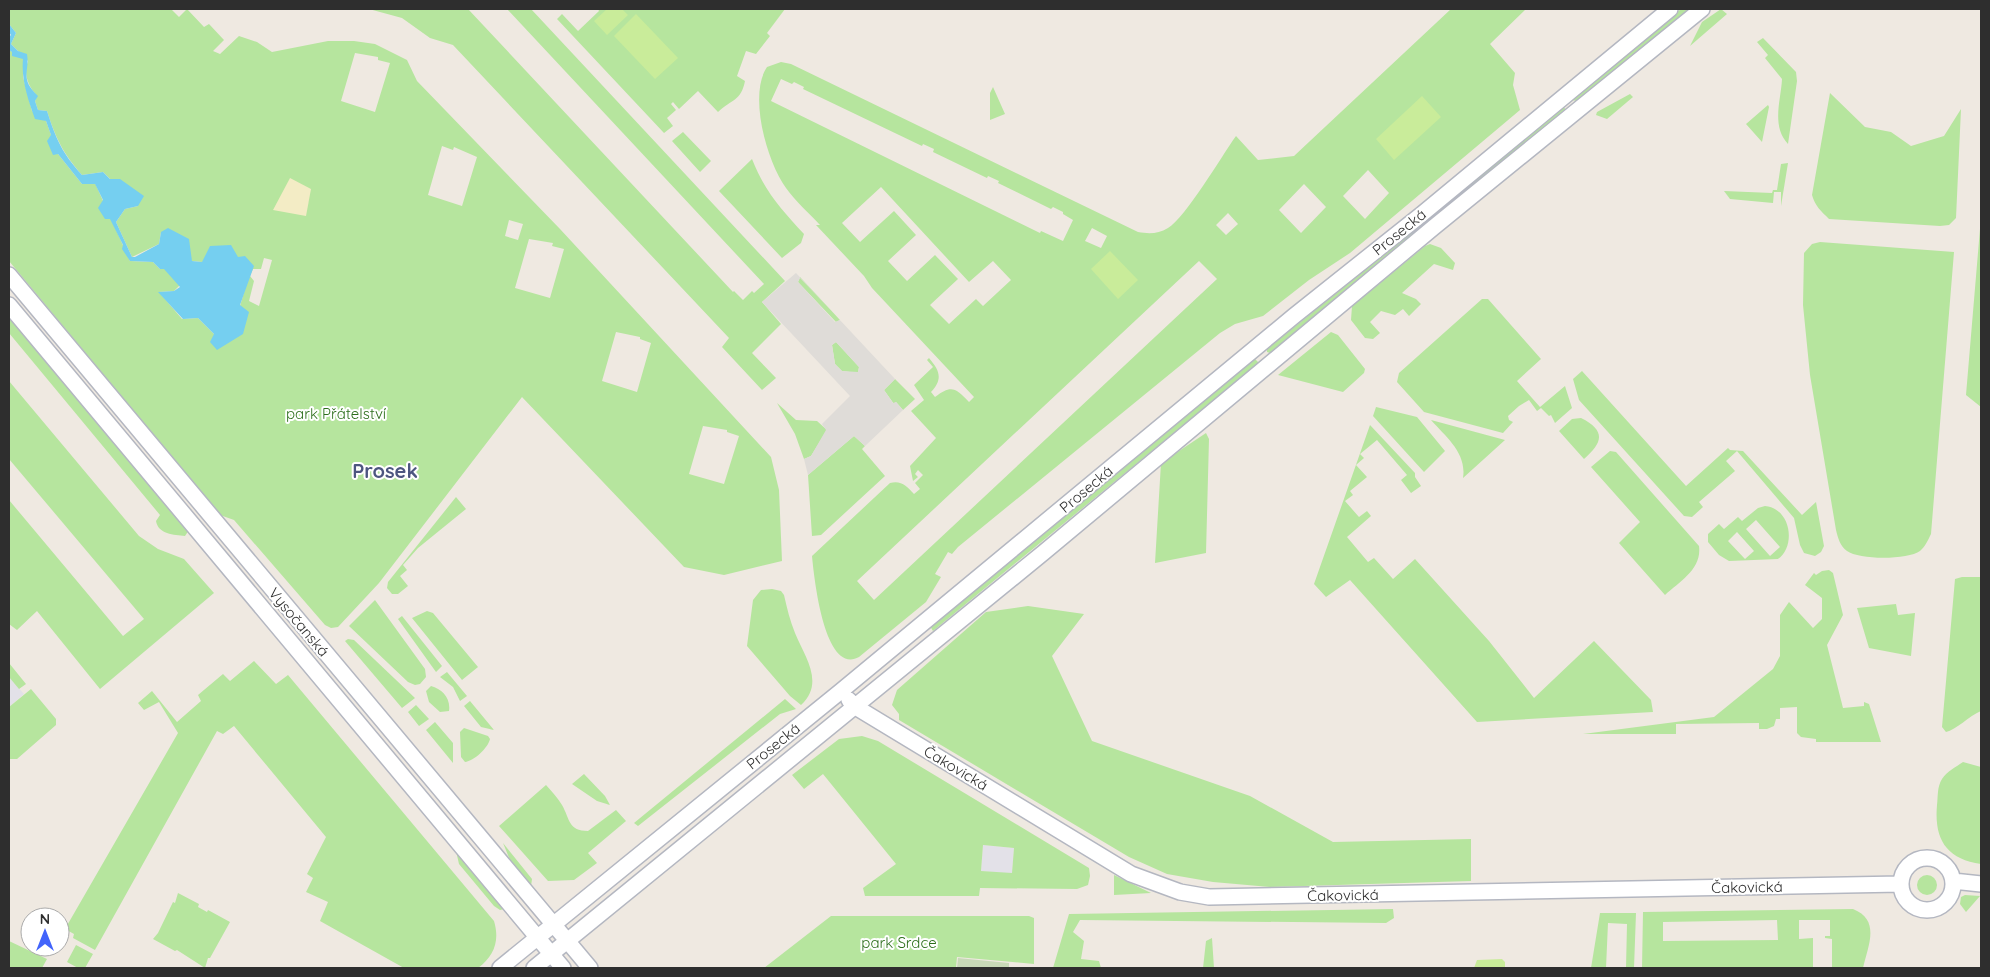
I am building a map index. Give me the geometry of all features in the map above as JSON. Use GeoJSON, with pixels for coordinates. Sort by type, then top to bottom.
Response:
{"type":"FeatureCollection","features":[{"type":"Feature","properties":{"kind":"main road","name":"Prosecká"},"geometry":{"type":"LineString","coordinates":[[500,968],[841,691],[1294,316],[1430,208],[1670,9]]}},
{"type":"Feature","properties":{"kind":"main road","name":"Prosecká"},"geometry":{"type":"LineString","coordinates":[[534,968],[1043,553],[1434,227],[1702,9]]}},
{"type":"Feature","properties":{"kind":"main road","name":"Vysočanská"},"geometry":{"type":"LineString","coordinates":[[9,274],[590,968]]}},
{"type":"Feature","properties":{"kind":"main road","name":"Vysočanská"},"geometry":{"type":"LineString","coordinates":[[9,305],[563,968]]}},
{"type":"Feature","properties":{"kind":"main road","name":"Čakovická"},"geometry":{"type":"LineString","coordinates":[[841,691],[854,706],[1131,874],[1180,892],[1209,897],[1901,884]]}},
{"type":"Feature","properties":{"kind":"main road"},"geometry":{"type":"LineString","coordinates":[[1924,858],[1933,859],[1947,867],[1953,881],[1953,889],[1946,903],[1931,910],[1922,910],[1908,901],[1901,884],[1905,871],[1910,865],[1924,858]]}},
{"type":"Feature","properties":{"kind":"main road"},"geometry":{"type":"LineString","coordinates":[[1953,881],[1981,884]]}},
{"type":"Feature","properties":{"kind":"shaded area"},"geometry":{"type":"Polygon","coordinates":[[[796,273],[835,314],[800,278],[798,282],[835,322],[840,320],[895,379],[884,390],[893,403],[896,402],[903,410],[865,446],[854,436],[808,475],[804,459],[811,456],[826,430],[822,424],[850,396],[762,302],[796,273]],[[836,342],[832,345],[835,364],[842,371],[858,372],[859,367],[836,342]]]}},
{"type":"Feature","properties":{"kind":"shaded area"},"geometry":{"type":"Polygon","coordinates":[[[9,677],[24,694],[9,707],[9,677]]]}},
{"type":"Feature","properties":{"kind":"shaded area"},"geometry":{"type":"Polygon","coordinates":[[[983,845],[1014,848],[1012,874],[981,871],[983,845]]]}},
{"type":"Feature","properties":{"kind":"green space","name":"park Přátelství"},"geometry":{"type":"Polygon","coordinates":[[[9,9],[171,9],[179,17],[187,9],[204,27],[209,24],[224,40],[213,51],[220,54],[239,36],[257,42],[272,52],[328,41],[354,41],[375,44],[407,60],[417,81],[560,229],[771,457],[779,490],[782,561],[724,575],[684,567],[522,397],[379,583],[338,627],[331,628],[325,625],[234,520],[220,515],[9,261],[9,50],[23,58],[23,77],[32,111],[46,121],[58,154],[82,184],[95,183],[130,261],[153,262],[160,269],[164,268],[180,285],[174,291],[159,292],[182,319],[198,318],[214,334],[240,306],[250,272],[238,257],[202,262],[192,261],[161,232],[159,244],[132,257],[116,222],[125,209],[138,206],[103,172],[82,175],[70,160],[57,138],[47,111],[38,110],[35,101],[37,96],[31,88],[26,75],[28,61],[11,44],[16,33],[9,24],[9,9]],[[355,53],[341,101],[375,112],[390,63],[378,60],[378,57],[355,53]],[[442,146],[428,195],[462,206],[477,157],[454,147],[453,150],[442,146]],[[509,220],[505,236],[518,240],[523,224],[509,220]],[[529,239],[515,288],[550,298],[564,249],[552,246],[553,243],[529,239]],[[264,258],[261,269],[253,269],[250,276],[254,281],[249,301],[259,306],[272,260],[264,258]],[[616,332],[602,381],[637,392],[651,343],[640,339],[640,337],[616,332]],[[703,426],[689,474],[724,484],[739,436],[727,432],[727,430],[703,426]]]}},
{"type":"Feature","properties":{"kind":"green space"},"geometry":{"type":"Polygon","coordinates":[[[369,9],[468,9],[733,292],[743,300],[752,291],[754,293],[764,284],[507,9],[531,9],[785,281],[762,302],[781,324],[752,353],[776,378],[762,390],[722,347],[729,338],[453,45],[430,38],[402,18],[369,9]]]}},
{"type":"Feature","properties":{"kind":"green space"},"geometry":{"type":"Polygon","coordinates":[[[598,9],[785,9],[767,33],[770,36],[756,54],[746,51],[737,76],[745,81],[738,96],[718,112],[698,91],[679,109],[673,102],[671,104],[676,110],[667,118],[673,126],[664,133],[557,19],[562,14],[578,31],[599,11],[598,9]]]}},
{"type":"Feature","properties":{"kind":"green space"},"geometry":{"type":"Polygon","coordinates":[[[607,9],[622,9],[628,15],[607,35],[594,21],[607,9]]]}},
{"type":"Feature","properties":{"kind":"green space"},"geometry":{"type":"Polygon","coordinates":[[[1451,9],[1526,9],[1490,44],[1515,73],[1513,85],[1520,110],[1350,253],[1309,280],[1263,316],[1235,324],[1220,333],[958,547],[952,554],[948,552],[935,574],[941,577],[926,602],[859,657],[847,659],[837,652],[829,639],[823,621],[815,583],[812,556],[890,483],[904,484],[914,494],[920,489],[915,483],[923,475],[918,470],[915,474],[918,477],[913,481],[910,466],[936,438],[911,411],[924,400],[914,385],[933,367],[927,360],[929,358],[939,375],[939,379],[931,392],[935,397],[949,389],[953,389],[969,402],[974,397],[872,288],[864,276],[816,225],[820,225],[786,188],[772,162],[762,128],[759,94],[767,67],[781,62],[791,64],[1138,232],[1157,232],[1168,228],[1175,222],[1193,200],[1236,136],[1258,160],[1294,156],[1451,9]],[[781,79],[771,101],[1040,233],[1041,231],[1063,241],[1073,220],[1053,207],[1051,209],[998,183],[999,181],[988,176],[987,178],[933,152],[934,149],[923,144],[922,146],[803,89],[804,87],[794,82],[792,84],[781,79]],[[1368,170],[1343,196],[1365,219],[1389,193],[1368,170]],[[1304,184],[1279,210],[1301,233],[1326,207],[1304,184]],[[881,187],[842,223],[860,242],[894,211],[916,235],[888,261],[907,281],[935,255],[958,279],[930,305],[949,324],[976,299],[983,306],[1011,280],[993,261],[969,282],[881,187]],[[1228,213],[1216,225],[1226,235],[1238,224],[1228,213]],[[1092,228],[1085,241],[1101,248],[1107,236],[1092,228]],[[1199,261],[857,581],[874,600],[1217,279],[1199,261]]]}},
{"type":"Feature","properties":{"kind":"green space"},"geometry":{"type":"Polygon","coordinates":[[[1681,9],[1689,9],[1577,101],[1572,100],[1681,9]]]}},
{"type":"Feature","properties":{"kind":"green space"},"geometry":{"type":"Polygon","coordinates":[[[1721,9],[1727,14],[1690,46],[1702,22],[1721,9]]]}},
{"type":"Feature","properties":{"kind":"green space"},"geometry":{"type":"Polygon","coordinates":[[[636,14],[678,58],[655,79],[614,36],[636,14]]]}},
{"type":"Feature","properties":{"kind":"green space"},"geometry":{"type":"Polygon","coordinates":[[[1763,38],[1796,72],[1797,81],[1788,144],[1783,137],[1778,121],[1782,79],[1765,58],[1768,55],[1757,42],[1763,38]]]}},
{"type":"Feature","properties":{"kind":"green space"},"geometry":{"type":"Polygon","coordinates":[[[993,87],[1005,114],[990,120],[990,93],[993,87]]]}},
{"type":"Feature","properties":{"kind":"green space"},"geometry":{"type":"Polygon","coordinates":[[[1830,93],[1865,127],[1891,132],[1911,146],[1944,136],[1961,109],[1956,218],[1949,225],[1829,219],[1821,211],[1812,195],[1830,93]]]}},
{"type":"Feature","properties":{"kind":"green space"},"geometry":{"type":"Polygon","coordinates":[[[1630,94],[1633,97],[1607,119],[1596,115],[1597,112],[1630,94]]]}},
{"type":"Feature","properties":{"kind":"green space"},"geometry":{"type":"Polygon","coordinates":[[[1422,96],[1441,117],[1394,160],[1376,139],[1422,96]]]}},
{"type":"Feature","properties":{"kind":"green space"},"geometry":{"type":"Polygon","coordinates":[[[1768,105],[1769,107],[1762,142],[1746,124],[1768,105]]]}},
{"type":"Feature","properties":{"kind":"green space"},"geometry":{"type":"Polygon","coordinates":[[[1563,106],[1566,110],[1437,216],[1434,215],[1434,212],[1563,106]]]}},
{"type":"Feature","properties":{"kind":"green space"},"geometry":{"type":"Polygon","coordinates":[[[683,132],[711,161],[700,172],[672,141],[683,132]]]}},
{"type":"Feature","properties":{"kind":"green space"},"geometry":{"type":"Polygon","coordinates":[[[752,159],[768,191],[804,234],[801,243],[782,258],[719,191],[752,159]]]}},
{"type":"Feature","properties":{"kind":"green space"},"geometry":{"type":"Polygon","coordinates":[[[1788,163],[1781,206],[1781,192],[1774,192],[1773,203],[1730,199],[1724,191],[1772,193],[1773,190],[1777,190],[1781,164],[1788,163]]]}},
{"type":"Feature","properties":{"kind":"green space"},"geometry":{"type":"Polygon","coordinates":[[[1981,217],[1981,407],[1966,395],[1981,217]]]}},
{"type":"Feature","properties":{"kind":"green space"},"geometry":{"type":"Polygon","coordinates":[[[1420,226],[1420,230],[1270,353],[1267,352],[1267,349],[1420,226]]]}},
{"type":"Feature","properties":{"kind":"green space"},"geometry":{"type":"Polygon","coordinates":[[[1820,242],[1954,252],[1931,534],[1923,548],[1914,554],[1884,558],[1853,554],[1847,551],[1841,544],[1836,530],[1810,375],[1803,305],[1804,253],[1812,244],[1820,242]]]}},
{"type":"Feature","properties":{"kind":"green space"},"geometry":{"type":"Polygon","coordinates":[[[1430,244],[1441,248],[1455,263],[1453,270],[1434,264],[1402,293],[1416,299],[1421,304],[1409,316],[1403,309],[1395,315],[1381,311],[1370,322],[1380,333],[1373,339],[1365,338],[1351,320],[1352,306],[1425,246],[1430,244]]]}},
{"type":"Feature","properties":{"kind":"green space"},"geometry":{"type":"Polygon","coordinates":[[[1110,251],[1138,280],[1118,299],[1091,269],[1110,251]]]}},
{"type":"Feature","properties":{"kind":"green space"},"geometry":{"type":"Polygon","coordinates":[[[800,277],[840,320],[836,322],[798,282],[800,277]]]}},
{"type":"Feature","properties":{"kind":"green space"},"geometry":{"type":"Polygon","coordinates":[[[1482,299],[1488,299],[1541,359],[1517,381],[1540,407],[1565,386],[1572,408],[1555,423],[1551,415],[1549,416],[1541,408],[1537,411],[1529,400],[1508,416],[1509,420],[1513,422],[1503,433],[1424,412],[1397,382],[1399,373],[1482,299]]]}},
{"type":"Feature","properties":{"kind":"green space"},"geometry":{"type":"Polygon","coordinates":[[[9,316],[189,530],[185,536],[167,533],[160,529],[156,521],[160,515],[9,333],[9,316]]]}},
{"type":"Feature","properties":{"kind":"green space"},"geometry":{"type":"Polygon","coordinates":[[[1331,332],[1338,335],[1365,369],[1364,373],[1343,392],[1278,375],[1331,332]]]}},
{"type":"Feature","properties":{"kind":"green space"},"geometry":{"type":"Polygon","coordinates":[[[836,342],[859,367],[858,373],[842,371],[835,364],[832,345],[836,342]]]}},
{"type":"Feature","properties":{"kind":"green space"},"geometry":{"type":"Polygon","coordinates":[[[1255,359],[1259,363],[933,631],[930,626],[1255,359]]]}},
{"type":"Feature","properties":{"kind":"green space"},"geometry":{"type":"Polygon","coordinates":[[[1582,371],[1686,486],[1728,448],[1730,450],[1743,451],[1802,515],[1816,502],[1824,546],[1821,552],[1815,556],[1804,553],[1800,545],[1794,518],[1737,451],[1726,461],[1735,471],[1699,502],[1703,507],[1692,517],[1684,516],[1579,400],[1573,379],[1582,371]]]}},
{"type":"Feature","properties":{"kind":"green space"},"geometry":{"type":"Polygon","coordinates":[[[895,379],[915,399],[903,410],[896,402],[894,404],[884,390],[895,379]]]}},
{"type":"Feature","properties":{"kind":"green space"},"geometry":{"type":"Polygon","coordinates":[[[9,381],[139,536],[158,549],[184,559],[214,593],[100,689],[37,611],[17,630],[9,624],[9,500],[123,636],[144,619],[9,459],[9,381]]]}},
{"type":"Feature","properties":{"kind":"green space"},"geometry":{"type":"Polygon","coordinates":[[[777,403],[796,420],[817,421],[827,430],[811,456],[804,459],[795,434],[777,403]]]}},
{"type":"Feature","properties":{"kind":"green space"},"geometry":{"type":"Polygon","coordinates":[[[1376,407],[1417,417],[1445,451],[1424,472],[1373,416],[1376,407]]]}},
{"type":"Feature","properties":{"kind":"green space"},"geometry":{"type":"Polygon","coordinates":[[[1581,418],[1595,428],[1599,437],[1595,448],[1584,459],[1559,431],[1572,419],[1581,418]]]}},
{"type":"Feature","properties":{"kind":"green space"},"geometry":{"type":"Polygon","coordinates":[[[1431,420],[1505,440],[1463,478],[1462,461],[1459,453],[1431,420]]]}},
{"type":"Feature","properties":{"kind":"green space"},"geometry":{"type":"Polygon","coordinates":[[[1370,425],[1415,473],[1415,477],[1421,486],[1411,493],[1401,480],[1407,475],[1377,440],[1360,454],[1364,458],[1356,465],[1367,477],[1350,491],[1353,495],[1345,501],[1359,517],[1367,511],[1371,516],[1347,537],[1368,562],[1374,558],[1393,579],[1415,559],[1489,641],[1534,698],[1594,641],[1651,700],[1653,712],[1477,722],[1350,580],[1326,597],[1314,584],[1370,425]]]}},
{"type":"Feature","properties":{"kind":"green space"},"geometry":{"type":"Polygon","coordinates":[[[1206,433],[1209,439],[1206,553],[1155,563],[1161,463],[1206,433]]]}},
{"type":"Feature","properties":{"kind":"green space"},"geometry":{"type":"Polygon","coordinates":[[[854,436],[865,446],[862,449],[885,476],[821,535],[812,536],[808,475],[854,436]]]}},
{"type":"Feature","properties":{"kind":"green space"},"geometry":{"type":"Polygon","coordinates":[[[1610,451],[1616,452],[1699,546],[1699,554],[1694,568],[1665,595],[1619,543],[1640,522],[1591,467],[1610,451]]]}},
{"type":"Feature","properties":{"kind":"green space"},"geometry":{"type":"Polygon","coordinates":[[[456,497],[466,509],[418,548],[403,565],[407,570],[400,576],[408,586],[398,594],[392,594],[387,588],[388,582],[456,497]]]}},
{"type":"Feature","properties":{"kind":"green space"},"geometry":{"type":"Polygon","coordinates":[[[1765,506],[1774,508],[1785,520],[1789,537],[1784,553],[1778,559],[1729,561],[1719,555],[1708,542],[1708,534],[1719,524],[1724,529],[1738,517],[1742,521],[1758,508],[1765,506]],[[1756,520],[1746,529],[1770,556],[1780,547],[1756,520]],[[1737,532],[1728,541],[1745,559],[1754,551],[1737,532]]]}},
{"type":"Feature","properties":{"kind":"green space"},"geometry":{"type":"Polygon","coordinates":[[[1829,570],[1833,573],[1843,615],[1827,645],[1843,708],[1864,706],[1864,702],[1869,704],[1881,742],[1816,742],[1816,739],[1801,737],[1797,733],[1797,707],[1780,708],[1780,719],[1776,719],[1774,726],[1767,729],[1759,729],[1759,723],[1676,724],[1676,734],[1583,734],[1714,717],[1773,669],[1780,656],[1780,615],[1789,602],[1813,628],[1822,619],[1822,598],[1805,585],[1814,573],[1816,575],[1822,571],[1829,570]]]}},
{"type":"Feature","properties":{"kind":"green space"},"geometry":{"type":"Polygon","coordinates":[[[1981,577],[1981,711],[1954,729],[1946,732],[1942,727],[1955,579],[1981,577]]]}},
{"type":"Feature","properties":{"kind":"green space"},"geometry":{"type":"Polygon","coordinates":[[[772,589],[781,591],[784,595],[793,628],[811,670],[812,688],[808,697],[801,705],[790,696],[747,646],[753,600],[761,590],[772,589]]]}},
{"type":"Feature","properties":{"kind":"green space"},"geometry":{"type":"Polygon","coordinates":[[[375,600],[425,669],[426,677],[420,684],[415,685],[408,682],[349,626],[375,600]]]}},
{"type":"Feature","properties":{"kind":"green space"},"geometry":{"type":"Polygon","coordinates":[[[1896,604],[1898,615],[1915,613],[1911,656],[1869,648],[1857,608],[1896,604]]]}},
{"type":"Feature","properties":{"kind":"green space"},"geometry":{"type":"Polygon","coordinates":[[[1028,606],[1084,614],[1052,656],[1092,741],[1250,796],[1333,842],[1471,839],[1471,881],[1270,887],[1213,882],[1167,874],[1129,857],[899,720],[899,714],[892,705],[897,690],[986,612],[1028,606]]]}},
{"type":"Feature","properties":{"kind":"green space"},"geometry":{"type":"Polygon","coordinates":[[[427,611],[433,613],[478,667],[462,680],[412,618],[427,611]]]}},
{"type":"Feature","properties":{"kind":"green space"},"geometry":{"type":"Polygon","coordinates":[[[402,616],[442,666],[436,672],[398,619],[402,616]]]}},
{"type":"Feature","properties":{"kind":"green space"},"geometry":{"type":"Polygon","coordinates":[[[348,639],[354,640],[415,698],[402,708],[345,641],[348,639]]]}},
{"type":"Feature","properties":{"kind":"green space"},"geometry":{"type":"Polygon","coordinates":[[[254,661],[276,684],[288,675],[494,921],[496,941],[492,953],[484,963],[478,968],[404,968],[320,921],[328,902],[306,892],[313,878],[307,874],[326,837],[234,726],[223,734],[217,731],[95,950],[73,938],[74,934],[70,932],[70,920],[178,733],[159,702],[144,710],[138,703],[152,691],[177,722],[201,701],[198,695],[223,674],[230,681],[254,661]]]}},
{"type":"Feature","properties":{"kind":"green space"},"geometry":{"type":"Polygon","coordinates":[[[9,663],[26,684],[19,689],[9,677],[9,663]]]}},
{"type":"Feature","properties":{"kind":"green space"},"geometry":{"type":"Polygon","coordinates":[[[447,672],[467,696],[460,701],[453,687],[440,677],[447,672]]]}},
{"type":"Feature","properties":{"kind":"green space"},"geometry":{"type":"Polygon","coordinates":[[[431,686],[439,689],[445,695],[449,702],[449,711],[440,712],[429,702],[426,691],[431,686]]]}},
{"type":"Feature","properties":{"kind":"green space"},"geometry":{"type":"Polygon","coordinates":[[[31,689],[56,719],[56,725],[17,759],[9,759],[9,707],[31,689]]]}},
{"type":"Feature","properties":{"kind":"green space"},"geometry":{"type":"Polygon","coordinates":[[[785,699],[796,709],[780,714],[638,826],[634,823],[785,699]]]}},
{"type":"Feature","properties":{"kind":"green space"},"geometry":{"type":"Polygon","coordinates":[[[470,701],[494,730],[481,727],[464,706],[470,701]]]}},
{"type":"Feature","properties":{"kind":"green space"},"geometry":{"type":"Polygon","coordinates":[[[416,705],[429,719],[419,726],[408,712],[416,705]]]}},
{"type":"Feature","properties":{"kind":"green space"},"geometry":{"type":"Polygon","coordinates":[[[435,722],[453,743],[453,763],[426,730],[435,722]]]}},
{"type":"Feature","properties":{"kind":"green space"},"geometry":{"type":"Polygon","coordinates":[[[464,728],[488,736],[490,739],[480,754],[465,762],[461,757],[460,732],[464,728]]]}},
{"type":"Feature","properties":{"kind":"green space"},"geometry":{"type":"Polygon","coordinates":[[[862,736],[878,741],[1089,868],[1088,885],[1077,889],[980,888],[979,896],[865,896],[863,888],[896,864],[823,774],[804,789],[792,775],[839,739],[862,736]],[[983,845],[981,871],[1012,873],[1014,848],[983,845]]]}},
{"type":"Feature","properties":{"kind":"green space"},"geometry":{"type":"Polygon","coordinates":[[[1963,762],[1981,767],[1981,864],[1959,857],[1951,852],[1940,837],[1938,828],[1937,805],[1940,782],[1946,774],[1963,762]]]}},
{"type":"Feature","properties":{"kind":"green space"},"geometry":{"type":"Polygon","coordinates":[[[584,774],[605,796],[610,805],[597,801],[572,784],[584,774]]]}},
{"type":"Feature","properties":{"kind":"green space"},"geometry":{"type":"Polygon","coordinates":[[[546,785],[560,802],[570,823],[577,829],[588,831],[616,810],[626,821],[588,853],[597,863],[574,880],[548,881],[499,826],[546,785]]]}},
{"type":"Feature","properties":{"kind":"green space"},"geometry":{"type":"Polygon","coordinates":[[[503,843],[532,879],[531,886],[510,860],[503,843]]]}},
{"type":"Feature","properties":{"kind":"green space"},"geometry":{"type":"Polygon","coordinates":[[[456,851],[504,909],[500,910],[494,906],[459,864],[456,851]]]}},
{"type":"Feature","properties":{"kind":"green space"},"geometry":{"type":"Polygon","coordinates":[[[1114,875],[1151,893],[1114,895],[1114,875]]]}},
{"type":"Feature","properties":{"kind":"green space"},"geometry":{"type":"Polygon","coordinates":[[[1927,875],[1934,878],[1937,885],[1934,892],[1927,895],[1920,892],[1917,885],[1920,878],[1927,875]]]}},
{"type":"Feature","properties":{"kind":"green space"},"geometry":{"type":"Polygon","coordinates":[[[178,893],[199,904],[198,907],[207,912],[208,910],[230,922],[210,958],[208,958],[205,968],[177,950],[175,951],[153,939],[158,933],[173,902],[175,903],[178,893]]]}},
{"type":"Feature","properties":{"kind":"green space"},"geometry":{"type":"Polygon","coordinates":[[[1965,895],[1980,896],[1966,912],[1960,904],[1961,897],[1965,895]]]}},
{"type":"Feature","properties":{"kind":"green space"},"geometry":{"type":"Polygon","coordinates":[[[1393,909],[1394,918],[1386,923],[1080,920],[1073,932],[1084,941],[1081,959],[1099,961],[1101,968],[1053,968],[1069,914],[1393,909]]]}},
{"type":"Feature","properties":{"kind":"green space"},"geometry":{"type":"Polygon","coordinates":[[[1853,909],[1862,914],[1867,920],[1870,927],[1869,943],[1863,968],[1832,968],[1832,939],[1825,938],[1825,936],[1830,936],[1830,920],[1799,920],[1799,939],[1813,938],[1813,968],[1642,968],[1643,912],[1853,909]],[[1777,920],[1663,922],[1663,941],[1778,940],[1777,920]]]}},
{"type":"Feature","properties":{"kind":"green space"},"geometry":{"type":"Polygon","coordinates":[[[1600,913],[1636,913],[1634,968],[1626,968],[1627,924],[1608,923],[1606,968],[1591,968],[1600,913]]]}},
{"type":"Feature","properties":{"kind":"green space","name":"park Srdce"},"geometry":{"type":"Polygon","coordinates":[[[831,916],[1029,916],[1034,918],[1034,964],[957,957],[956,968],[764,968],[831,916]]]}},
{"type":"Feature","properties":{"kind":"green space"},"geometry":{"type":"Polygon","coordinates":[[[1212,938],[1214,968],[1203,968],[1206,941],[1212,938]]]}},
{"type":"Feature","properties":{"kind":"green space"},"geometry":{"type":"Polygon","coordinates":[[[9,941],[20,946],[20,957],[43,957],[47,959],[42,968],[9,968],[9,941]]]}},
{"type":"Feature","properties":{"kind":"green space"},"geometry":{"type":"Polygon","coordinates":[[[76,945],[93,954],[85,968],[78,968],[67,962],[76,945]]]}},
{"type":"Feature","properties":{"kind":"green space"},"geometry":{"type":"Polygon","coordinates":[[[958,958],[1009,963],[1009,968],[957,968],[958,958]]]}},
{"type":"Feature","properties":{"kind":"green space"},"geometry":{"type":"Polygon","coordinates":[[[1502,959],[1505,962],[1505,968],[1474,968],[1477,960],[1502,959]]]}},
{"type":"Feature","properties":{"kind":"sand"},"geometry":{"type":"Polygon","coordinates":[[[290,178],[311,189],[306,216],[273,210],[290,178]]]}},
{"type":"Feature","properties":{"kind":"water"},"geometry":{"type":"Polygon","coordinates":[[[9,24],[16,33],[11,44],[18,51],[27,54],[26,75],[32,90],[38,96],[35,101],[38,110],[47,111],[53,130],[69,160],[82,175],[103,172],[110,179],[120,179],[144,196],[138,206],[125,209],[116,222],[132,257],[159,244],[161,232],[168,228],[189,239],[192,261],[202,262],[210,246],[231,245],[238,257],[245,256],[254,266],[240,305],[249,312],[243,334],[217,350],[210,342],[214,334],[198,318],[183,319],[158,292],[174,291],[180,287],[164,269],[160,269],[153,262],[130,261],[122,249],[123,245],[110,219],[105,219],[98,208],[103,200],[95,184],[82,184],[58,154],[53,155],[47,141],[51,135],[46,121],[35,119],[30,104],[24,82],[23,59],[12,56],[12,52],[9,50],[9,37],[11,35],[9,24]]]}},
{"type":"Feature","properties":{"kind":"district","name":"Prosek"},"geometry":{"type":"Point","coordinates":[385,470]}}]}
